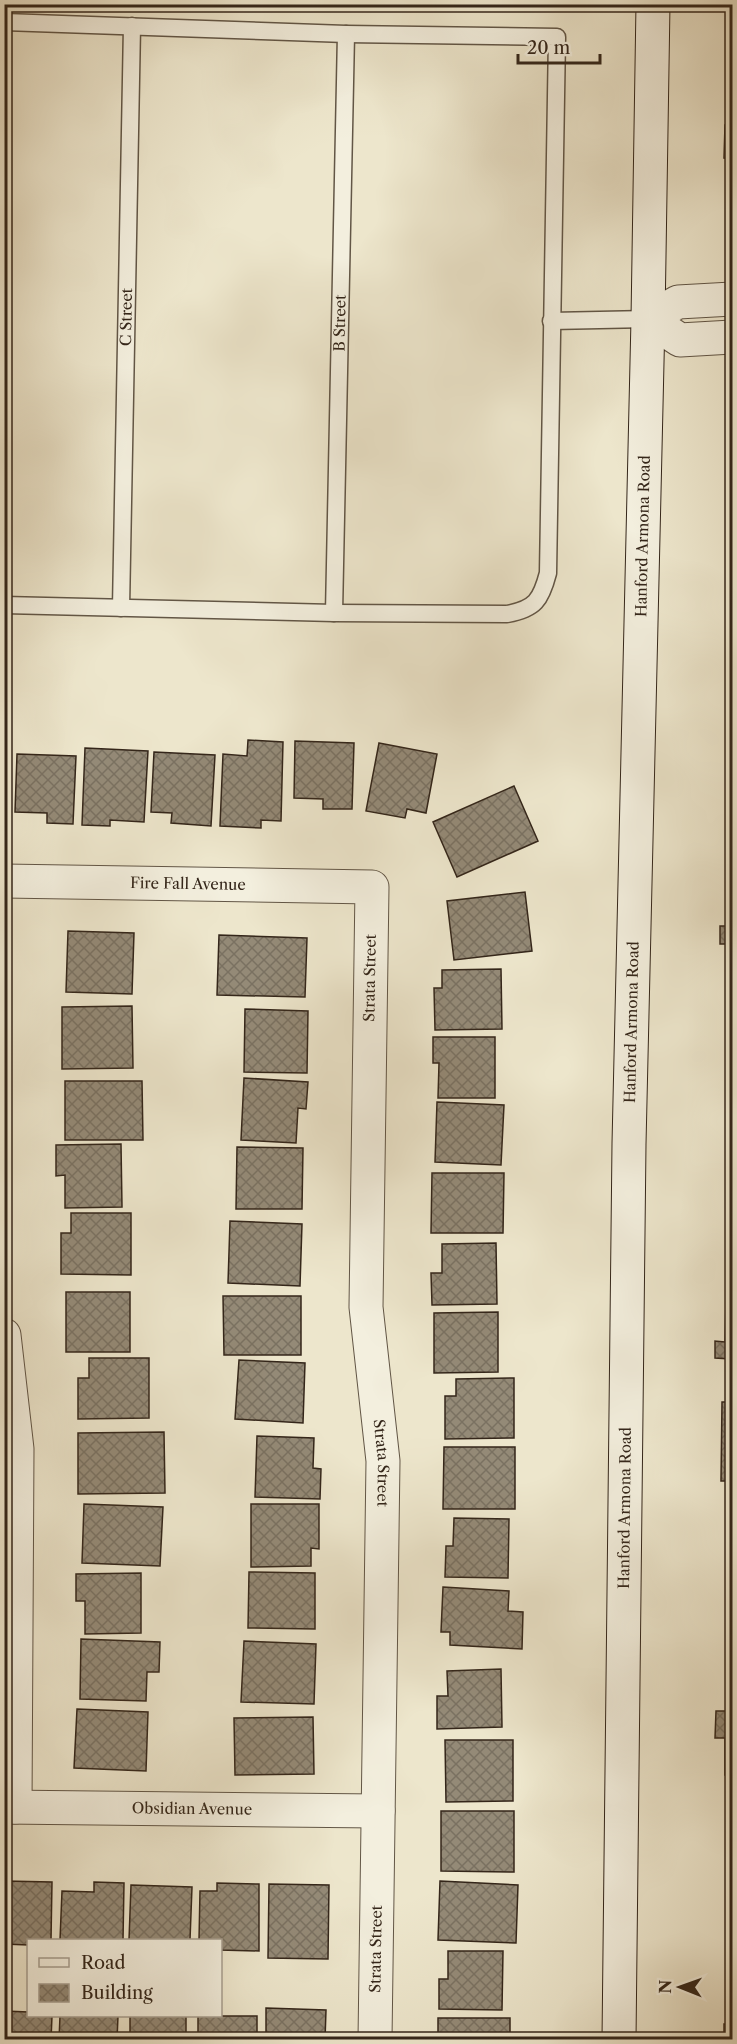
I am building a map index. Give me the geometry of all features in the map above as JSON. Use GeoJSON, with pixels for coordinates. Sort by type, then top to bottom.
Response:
{"type":"FeatureCollection","features":[{"type":"Feature","properties":{"kind":"street","name":"Hanford Armona Road"},"geometry":{"type":"LineString","coordinates":[[619,2040],[629,1144],[653,4]]}},
{"type":"Feature","properties":{"kind":"street"},"geometry":{"type":"LineString","coordinates":[[732,298],[678,302],[648,320],[680,340],[732,337]]}},
{"type":"Feature","properties":{"kind":"street","name":"Fire Fall Avenue"},"geometry":{"type":"LineString","coordinates":[[4,881],[372,887]]}},
{"type":"Feature","properties":{"kind":"street","name":"Strata Street"},"geometry":{"type":"LineString","coordinates":[[372,887],[366,1307],[383,1461],[375,2040]]}},
{"type":"Feature","properties":{"kind":"street"},"geometry":{"type":"LineString","coordinates":[[4,1335],[17,1449],[10,1807]]}},
{"type":"Feature","properties":{"kind":"street","name":"Obsidian Avenue"},"geometry":{"type":"LineString","coordinates":[[10,1807],[378,1811]]}},
{"type":"Feature","properties":{"kind":"lane"},"geometry":{"type":"LineString","coordinates":[[4,22],[346,34],[557,37],[548,573],[543,590],[535,603],[522,611],[507,614],[4,606]]}},
{"type":"Feature","properties":{"kind":"lane","name":"C Street"},"geometry":{"type":"LineString","coordinates":[[122,608],[132,26]]}},
{"type":"Feature","properties":{"kind":"lane","name":"B Street"},"geometry":{"type":"LineString","coordinates":[[334,613],[346,34]]}},
{"type":"Feature","properties":{"kind":"lane"},"geometry":{"type":"LineString","coordinates":[[551,321],[648,320]]}},
{"type":"Feature","properties":{"kind":"building"},"geometry":{"type":"Polygon","coordinates":[[[725,125],[732,125],[732,159],[724,158],[725,125]]]}},
{"type":"Feature","properties":{"kind":"building"},"geometry":{"type":"Polygon","coordinates":[[[248,740],[283,742],[281,821],[261,820],[261,828],[220,826],[223,754],[247,756],[248,740]]]}},
{"type":"Feature","properties":{"kind":"building"},"geometry":{"type":"Polygon","coordinates":[[[295,741],[354,743],[352,809],[323,809],[323,799],[294,798],[295,741]]]}},
{"type":"Feature","properties":{"kind":"building"},"geometry":{"type":"Polygon","coordinates":[[[379,743],[437,754],[426,813],[407,809],[405,818],[366,811],[379,743]]]}},
{"type":"Feature","properties":{"kind":"building"},"geometry":{"type":"Polygon","coordinates":[[[85,748],[148,751],[144,822],[110,820],[110,826],[82,825],[85,748]]]}},
{"type":"Feature","properties":{"kind":"building"},"geometry":{"type":"Polygon","coordinates":[[[154,752],[215,755],[211,826],[171,823],[172,813],[151,812],[154,752]]]}},
{"type":"Feature","properties":{"kind":"building"},"geometry":{"type":"Polygon","coordinates":[[[4,754],[8,754],[6,817],[4,817],[4,754]]]}},
{"type":"Feature","properties":{"kind":"building"},"geometry":{"type":"Polygon","coordinates":[[[17,754],[76,756],[73,824],[47,823],[47,813],[15,812],[17,754]]]}},
{"type":"Feature","properties":{"kind":"building"},"geometry":{"type":"Polygon","coordinates":[[[514,786],[538,841],[457,877],[433,822],[514,786]]]}},
{"type":"Feature","properties":{"kind":"building"},"geometry":{"type":"Polygon","coordinates":[[[525,892],[532,951],[454,960],[447,901],[525,892]]]}},
{"type":"Feature","properties":{"kind":"building"},"geometry":{"type":"Polygon","coordinates":[[[720,926],[732,926],[732,944],[720,944],[720,926]]]}},
{"type":"Feature","properties":{"kind":"building"},"geometry":{"type":"Polygon","coordinates":[[[68,931],[134,933],[132,994],[66,992],[68,931]]]}},
{"type":"Feature","properties":{"kind":"building"},"geometry":{"type":"Polygon","coordinates":[[[219,935],[307,938],[305,997],[217,995],[219,935]]]}},
{"type":"Feature","properties":{"kind":"building"},"geometry":{"type":"Polygon","coordinates":[[[501,969],[502,1029],[435,1030],[434,988],[442,988],[442,970],[501,969]]]}},
{"type":"Feature","properties":{"kind":"building"},"geometry":{"type":"Polygon","coordinates":[[[732,1001],[732,1070],[729,1070],[732,1001]]]}},
{"type":"Feature","properties":{"kind":"building"},"geometry":{"type":"Polygon","coordinates":[[[132,1006],[133,1068],[62,1069],[62,1007],[132,1006]]]}},
{"type":"Feature","properties":{"kind":"building"},"geometry":{"type":"Polygon","coordinates":[[[245,1009],[308,1011],[307,1073],[244,1072],[245,1009]]]}},
{"type":"Feature","properties":{"kind":"building"},"geometry":{"type":"Polygon","coordinates":[[[433,1037],[495,1037],[495,1098],[438,1098],[439,1063],[433,1063],[433,1037]]]}},
{"type":"Feature","properties":{"kind":"building"},"geometry":{"type":"Polygon","coordinates":[[[244,1078],[308,1082],[306,1109],[298,1108],[296,1143],[241,1140],[244,1078]]]}},
{"type":"Feature","properties":{"kind":"building"},"geometry":{"type":"Polygon","coordinates":[[[65,1081],[142,1081],[143,1140],[65,1140],[65,1081]]]}},
{"type":"Feature","properties":{"kind":"building"},"geometry":{"type":"Polygon","coordinates":[[[437,1102],[504,1105],[501,1165],[435,1162],[437,1102]]]}},
{"type":"Feature","properties":{"kind":"building"},"geometry":{"type":"Polygon","coordinates":[[[121,1144],[122,1207],[65,1208],[65,1175],[56,1176],[56,1145],[121,1144]]]}},
{"type":"Feature","properties":{"kind":"building"},"geometry":{"type":"Polygon","coordinates":[[[237,1147],[303,1148],[302,1209],[236,1209],[237,1147]]]}},
{"type":"Feature","properties":{"kind":"building"},"geometry":{"type":"Polygon","coordinates":[[[432,1173],[504,1173],[503,1233],[431,1233],[432,1173]]]}},
{"type":"Feature","properties":{"kind":"building"},"geometry":{"type":"Polygon","coordinates":[[[71,1213],[131,1213],[131,1275],[61,1274],[61,1233],[71,1233],[71,1213]]]}},
{"type":"Feature","properties":{"kind":"building"},"geometry":{"type":"Polygon","coordinates":[[[230,1221],[302,1224],[300,1286],[228,1283],[230,1221]]]}},
{"type":"Feature","properties":{"kind":"building"},"geometry":{"type":"Polygon","coordinates":[[[496,1243],[497,1304],[432,1305],[431,1273],[442,1273],[442,1244],[496,1243]]]}},
{"type":"Feature","properties":{"kind":"building"},"geometry":{"type":"Polygon","coordinates":[[[66,1292],[130,1292],[130,1352],[66,1352],[66,1292]]]}},
{"type":"Feature","properties":{"kind":"building"},"geometry":{"type":"Polygon","coordinates":[[[223,1296],[301,1296],[301,1355],[224,1355],[223,1296]]]}},
{"type":"Feature","properties":{"kind":"building"},"geometry":{"type":"Polygon","coordinates":[[[726,1302],[732,1302],[732,1373],[730,1373],[731,1359],[715,1358],[715,1341],[725,1342],[726,1302]]]}},
{"type":"Feature","properties":{"kind":"building"},"geometry":{"type":"Polygon","coordinates":[[[498,1312],[498,1372],[434,1373],[434,1313],[498,1312]]]}},
{"type":"Feature","properties":{"kind":"building"},"geometry":{"type":"Polygon","coordinates":[[[89,1358],[149,1358],[149,1418],[78,1419],[78,1378],[89,1378],[89,1358]]]}},
{"type":"Feature","properties":{"kind":"building"},"geometry":{"type":"Polygon","coordinates":[[[239,1360],[305,1363],[303,1423],[235,1419],[239,1360]]]}},
{"type":"Feature","properties":{"kind":"building"},"geometry":{"type":"Polygon","coordinates":[[[514,1378],[514,1438],[445,1439],[445,1396],[456,1396],[456,1379],[514,1378]]]}},
{"type":"Feature","properties":{"kind":"building"},"geometry":{"type":"Polygon","coordinates":[[[722,1402],[732,1402],[732,1481],[721,1481],[722,1402]]]}},
{"type":"Feature","properties":{"kind":"building"},"geometry":{"type":"Polygon","coordinates":[[[164,1432],[165,1493],[78,1494],[78,1433],[164,1432]]]}},
{"type":"Feature","properties":{"kind":"building"},"geometry":{"type":"Polygon","coordinates":[[[257,1436],[314,1438],[313,1468],[321,1469],[320,1499],[255,1497],[257,1436]]]}},
{"type":"Feature","properties":{"kind":"building"},"geometry":{"type":"Polygon","coordinates":[[[444,1447],[515,1447],[515,1509],[443,1509],[444,1447]]]}},
{"type":"Feature","properties":{"kind":"building"},"geometry":{"type":"Polygon","coordinates":[[[84,1504],[163,1507],[160,1566],[82,1563],[84,1504]]]}},
{"type":"Feature","properties":{"kind":"building"},"geometry":{"type":"Polygon","coordinates":[[[251,1504],[319,1504],[319,1549],[311,1548],[311,1566],[251,1567],[251,1504]]]}},
{"type":"Feature","properties":{"kind":"building"},"geometry":{"type":"Polygon","coordinates":[[[454,1518],[509,1519],[508,1578],[445,1577],[446,1546],[453,1546],[454,1518]]]}},
{"type":"Feature","properties":{"kind":"building"},"geometry":{"type":"Polygon","coordinates":[[[249,1572],[315,1573],[315,1629],[248,1628],[249,1572]]]}},
{"type":"Feature","properties":{"kind":"building"},"geometry":{"type":"Polygon","coordinates":[[[141,1573],[141,1633],[85,1634],[85,1601],[76,1601],[76,1574],[141,1573]]]}},
{"type":"Feature","properties":{"kind":"building"},"geometry":{"type":"Polygon","coordinates":[[[443,1587],[509,1591],[508,1611],[523,1612],[522,1649],[450,1645],[450,1632],[441,1632],[443,1587]]]}},
{"type":"Feature","properties":{"kind":"building"},"geometry":{"type":"Polygon","coordinates":[[[81,1639],[160,1642],[159,1672],[147,1672],[146,1701],[80,1699],[81,1639]]]}},
{"type":"Feature","properties":{"kind":"building"},"geometry":{"type":"Polygon","coordinates":[[[244,1641],[316,1644],[314,1704],[241,1702],[244,1641]]]}},
{"type":"Feature","properties":{"kind":"building"},"geometry":{"type":"Polygon","coordinates":[[[501,1669],[502,1727],[437,1729],[437,1696],[448,1696],[447,1671],[501,1669]]]}},
{"type":"Feature","properties":{"kind":"building"},"geometry":{"type":"Polygon","coordinates":[[[77,1709],[148,1712],[146,1771],[74,1768],[77,1709]]]}},
{"type":"Feature","properties":{"kind":"building"},"geometry":{"type":"Polygon","coordinates":[[[716,1711],[732,1711],[732,1775],[725,1775],[725,1738],[715,1738],[716,1711]]]}},
{"type":"Feature","properties":{"kind":"building"},"geometry":{"type":"Polygon","coordinates":[[[313,1717],[314,1774],[235,1775],[234,1718],[313,1717]]]}},
{"type":"Feature","properties":{"kind":"building"},"geometry":{"type":"Polygon","coordinates":[[[445,1740],[513,1740],[513,1801],[446,1802],[445,1740]]]}},
{"type":"Feature","properties":{"kind":"building"},"geometry":{"type":"Polygon","coordinates":[[[727,1805],[732,1805],[732,1872],[726,1872],[727,1805]]]}},
{"type":"Feature","properties":{"kind":"building"},"geometry":{"type":"Polygon","coordinates":[[[441,1811],[514,1811],[514,1872],[441,1871],[441,1811]]]}},
{"type":"Feature","properties":{"kind":"building"},"geometry":{"type":"Polygon","coordinates":[[[4,1881],[52,1882],[51,1939],[27,1939],[27,1945],[4,1944],[4,1881]]]}},
{"type":"Feature","properties":{"kind":"building"},"geometry":{"type":"Polygon","coordinates":[[[440,1881],[518,1885],[516,1943],[438,1940],[440,1881]]]}},
{"type":"Feature","properties":{"kind":"building"},"geometry":{"type":"Polygon","coordinates":[[[94,1882],[124,1883],[123,1939],[60,1939],[62,1891],[94,1892],[94,1882]]]}},
{"type":"Feature","properties":{"kind":"building"},"geometry":{"type":"Polygon","coordinates":[[[217,1883],[259,1884],[259,1951],[222,1950],[222,1939],[199,1939],[200,1891],[217,1891],[217,1883]]]}},
{"type":"Feature","properties":{"kind":"building"},"geometry":{"type":"Polygon","coordinates":[[[269,1884],[329,1885],[328,1959],[268,1958],[269,1884]]]}},
{"type":"Feature","properties":{"kind":"building"},"geometry":{"type":"Polygon","coordinates":[[[131,1885],[192,1887],[190,1939],[129,1939],[131,1885]]]}},
{"type":"Feature","properties":{"kind":"building"},"geometry":{"type":"Polygon","coordinates":[[[448,1951],[503,1951],[502,2010],[439,2009],[439,1979],[448,1979],[448,1951]]]}},
{"type":"Feature","properties":{"kind":"building"},"geometry":{"type":"Polygon","coordinates":[[[266,2008],[326,2010],[325,2040],[266,2040],[266,2008]]]}},
{"type":"Feature","properties":{"kind":"building"},"geometry":{"type":"Polygon","coordinates":[[[4,2011],[27,2012],[27,2017],[52,2017],[51,2040],[4,2040],[4,2011]]]}},
{"type":"Feature","properties":{"kind":"building"},"geometry":{"type":"Polygon","coordinates":[[[257,2016],[257,2040],[198,2040],[198,2017],[257,2016]]]}},
{"type":"Feature","properties":{"kind":"building"},"geometry":{"type":"Polygon","coordinates":[[[60,2017],[118,2017],[117,2040],[59,2040],[60,2017]]]}},
{"type":"Feature","properties":{"kind":"building"},"geometry":{"type":"Polygon","coordinates":[[[130,2017],[186,2017],[186,2040],[130,2040],[130,2017]]]}},
{"type":"Feature","properties":{"kind":"building"},"geometry":{"type":"Polygon","coordinates":[[[438,2018],[510,2018],[510,2040],[438,2040],[438,2018]]]}},
{"type":"Feature","properties":{"kind":"building"},"geometry":{"type":"Polygon","coordinates":[[[724,2024],[732,2025],[732,2040],[724,2040],[724,2024]]]}}]}
